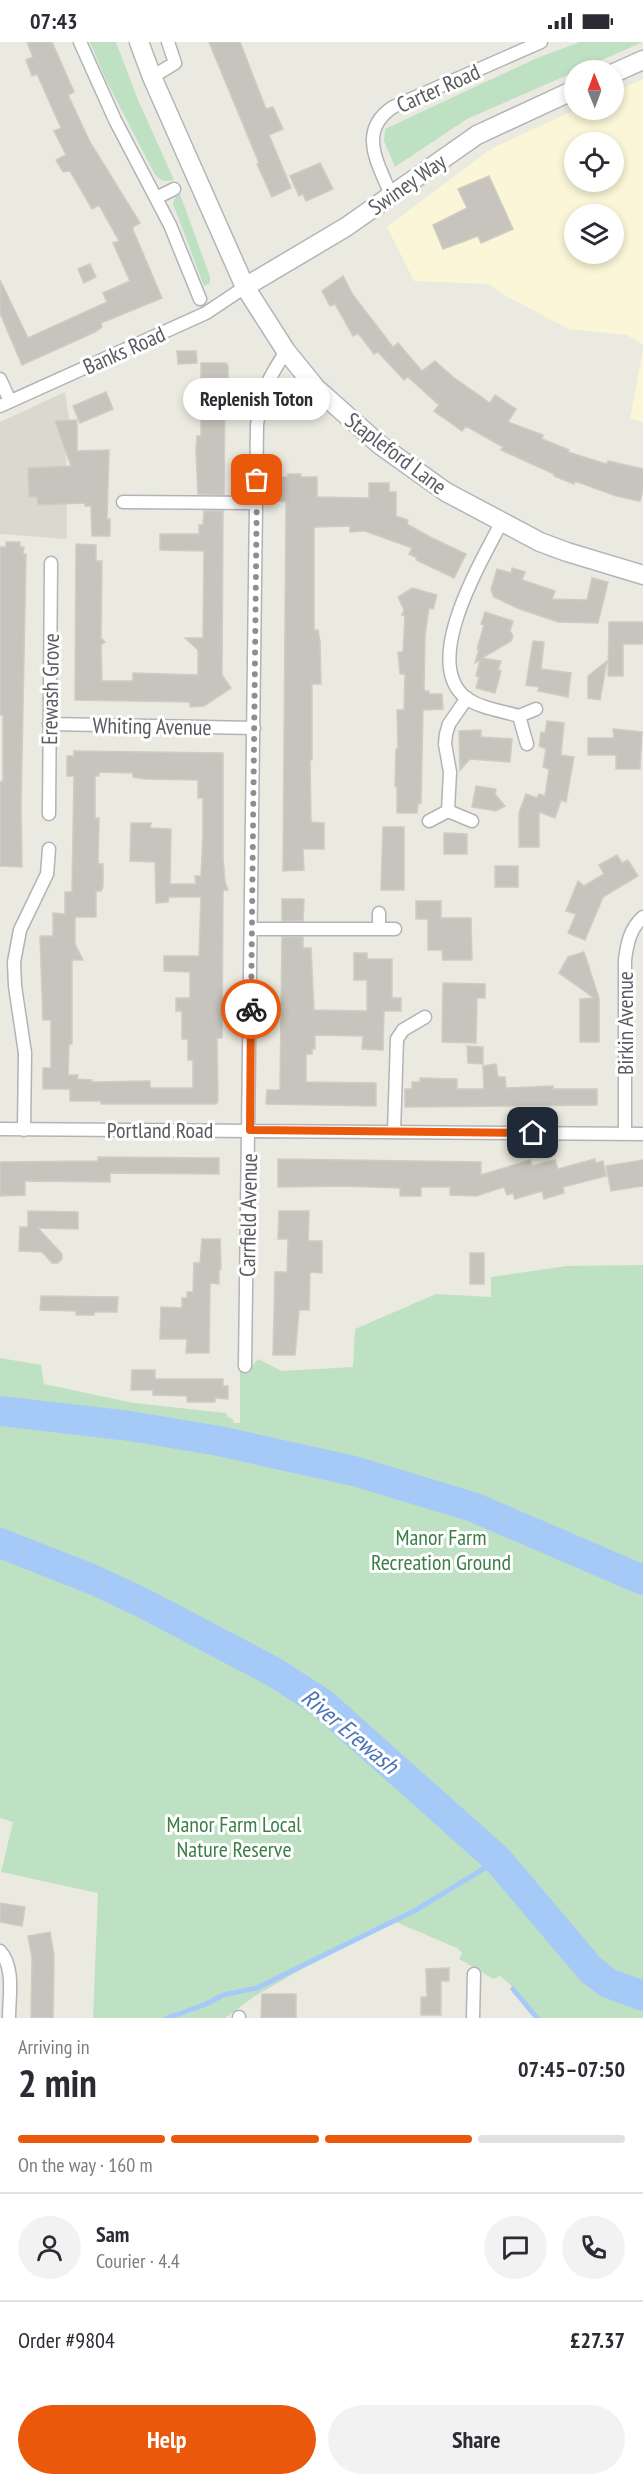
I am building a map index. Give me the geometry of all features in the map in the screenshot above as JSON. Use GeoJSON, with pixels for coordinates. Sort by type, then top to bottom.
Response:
{"type":"FeatureCollection","features":[{"type":"Feature","properties":{"kind":"main road","name":"Stapleford Lane"},"geometry":{"type":"LineString","coordinates":[[139,42],[152,77],[244,287],[286,351],[316,388],[380,445],[438,487],[501,523],[567,552],[643,575]]}},
{"type":"Feature","properties":{"kind":"main road"},"geometry":{"type":"LineString","coordinates":[[624,69],[643,60]]}},
{"type":"Feature","properties":{"kind":"main road","name":"Swiney Way"},"geometry":{"type":"LineString","coordinates":[[244,287],[346,227],[477,135],[564,95]]}},
{"type":"Feature","properties":{"kind":"street"},"geometry":{"type":"LineString","coordinates":[[80,42],[114,120],[156,198],[200,299]]}},
{"type":"Feature","properties":{"kind":"street"},"geometry":{"type":"LineString","coordinates":[[152,77],[175,63],[168,42]]}},
{"type":"Feature","properties":{"kind":"street","name":"Carter Road"},"geometry":{"type":"LineString","coordinates":[[391,195],[380,169],[372,136],[379,119],[393,106],[541,42]]}},
{"type":"Feature","properties":{"kind":"street"},"geometry":{"type":"LineString","coordinates":[[156,198],[174,189]]}},
{"type":"Feature","properties":{"kind":"street","name":"Banks Road"},"geometry":{"type":"LineString","coordinates":[[5,404],[206,313],[244,287]]}},
{"type":"Feature","properties":{"kind":"street","name":"Carrfield Avenue"},"geometry":{"type":"LineString","coordinates":[[245,1366],[250,1130],[256,503],[260,399],[286,351]]}},
{"type":"Feature","properties":{"kind":"street"},"geometry":{"type":"LineString","coordinates":[[0,379],[5,404]]}},
{"type":"Feature","properties":{"kind":"street"},"geometry":{"type":"LineString","coordinates":[[123,502],[256,503]]}},
{"type":"Feature","properties":{"kind":"street"},"geometry":{"type":"LineString","coordinates":[[501,523],[463,599],[453,636],[450,667],[455,684],[467,698],[477,704],[519,716],[536,709]]}},
{"type":"Feature","properties":{"kind":"street","name":"Erewash Grove"},"geometry":{"type":"LineString","coordinates":[[49,814],[51,563]]}},
{"type":"Feature","properties":{"kind":"street"},"geometry":{"type":"LineString","coordinates":[[448,811],[447,790],[450,772],[445,744],[446,734],[449,724],[467,698]]}},
{"type":"Feature","properties":{"kind":"street"},"geometry":{"type":"LineString","coordinates":[[519,716],[527,744]]}},
{"type":"Feature","properties":{"kind":"street","name":"Whiting Avenue"},"geometry":{"type":"LineString","coordinates":[[49,724],[254,728]]}},
{"type":"Feature","properties":{"kind":"street"},"geometry":{"type":"LineString","coordinates":[[429,821],[448,811]]}},
{"type":"Feature","properties":{"kind":"street"},"geometry":{"type":"LineString","coordinates":[[448,811],[472,821]]}},
{"type":"Feature","properties":{"kind":"street"},"geometry":{"type":"LineString","coordinates":[[24,1130],[25,1053],[15,986],[15,962],[20,930],[47,874],[49,849]]}},
{"type":"Feature","properties":{"kind":"street"},"geometry":{"type":"LineString","coordinates":[[379,913],[379,930]]}},
{"type":"Feature","properties":{"kind":"street","name":"Birkin Avenue"},"geometry":{"type":"LineString","coordinates":[[625,1134],[625,960],[631,932],[643,917]]}},
{"type":"Feature","properties":{"kind":"street"},"geometry":{"type":"LineString","coordinates":[[252,929],[395,930]]}},
{"type":"Feature","properties":{"kind":"street"},"geometry":{"type":"LineString","coordinates":[[394,1132],[396,1039],[403,1030],[425,1017]]}},
{"type":"Feature","properties":{"kind":"street","name":"Portland Road"},"geometry":{"type":"LineString","coordinates":[[0,1129],[643,1134]]}},
{"type":"Feature","properties":{"kind":"street"},"geometry":{"type":"LineString","coordinates":[[0,1951],[8,1961],[9,2018]]}},
{"type":"Feature","properties":{"kind":"street"},"geometry":{"type":"LineString","coordinates":[[473,2018],[474,1974]]}},
{"type":"Feature","properties":{"kind":"shaded area"},"geometry":{"type":"Polygon","coordinates":[[[643,79],[643,345],[627,335],[569,329],[488,284],[414,281],[387,227],[491,149],[564,115],[564,120],[624,120],[624,88],[643,79]]]}},
{"type":"Feature","properties":{"kind":"shaded area"},"geometry":{"type":"Polygon","coordinates":[[[643,349],[643,422],[630,419],[643,349]]]}},
{"type":"Feature","properties":{"kind":"shaded area"},"geometry":{"type":"Polygon","coordinates":[[[65,392],[70,442],[66,447],[67,539],[0,534],[0,422],[65,392]]]}},
{"type":"Feature","properties":{"kind":"green space"},"geometry":{"type":"Polygon","coordinates":[[[90,42],[116,42],[139,102],[174,180],[162,180],[154,173],[105,78],[90,42]]]}},
{"type":"Feature","properties":{"kind":"green space"},"geometry":{"type":"Polygon","coordinates":[[[580,42],[643,42],[602,60],[564,60],[564,77],[467,119],[395,167],[384,141],[385,129],[537,58],[580,42]]]}},
{"type":"Feature","properties":{"kind":"green space"},"geometry":{"type":"Polygon","coordinates":[[[180,194],[210,277],[210,283],[204,286],[173,204],[175,198],[180,194]]]}},
{"type":"Feature","properties":{"kind":"green space","name":"Manor Farm Recreation Ground"},"geometry":{"type":"Polygon","coordinates":[[[643,1265],[643,2018],[537,2018],[514,1988],[500,1976],[493,1979],[459,1959],[462,1953],[457,1948],[396,1922],[321,1958],[255,1996],[225,2018],[93,2018],[98,1893],[1,1872],[13,1822],[0,1818],[0,1358],[41,1365],[44,1384],[134,1403],[226,1413],[234,1423],[240,1423],[240,1365],[253,1365],[258,1359],[282,1371],[353,1367],[355,1329],[436,1294],[491,1297],[491,1277],[567,1266],[643,1265]]]}},
{"type":"Feature","properties":{"kind":"building"},"geometry":{"type":"Polygon","coordinates":[[[27,42],[52,42],[74,92],[68,95],[90,142],[140,223],[133,227],[133,230],[162,298],[101,323],[102,327],[95,332],[22,365],[0,313],[0,280],[28,338],[107,302],[103,293],[130,281],[113,243],[119,241],[99,205],[92,209],[70,171],[63,172],[56,160],[66,155],[54,131],[61,128],[37,74],[32,76],[26,60],[33,57],[27,42]]]}},
{"type":"Feature","properties":{"kind":"building"},"geometry":{"type":"Polygon","coordinates":[[[209,42],[240,42],[266,109],[273,107],[283,129],[269,135],[291,188],[272,197],[209,42]]]}},
{"type":"Feature","properties":{"kind":"building"},"geometry":{"type":"Polygon","coordinates":[[[320,163],[333,189],[306,201],[303,194],[299,196],[290,176],[320,163]]]}},
{"type":"Feature","properties":{"kind":"building"},"geometry":{"type":"Polygon","coordinates":[[[489,176],[513,229],[481,243],[478,236],[443,249],[433,225],[467,208],[458,189],[489,176]]]}},
{"type":"Feature","properties":{"kind":"building"},"geometry":{"type":"Polygon","coordinates":[[[90,264],[96,277],[84,283],[78,269],[90,264]]]}},
{"type":"Feature","properties":{"kind":"building"},"geometry":{"type":"Polygon","coordinates":[[[343,276],[353,295],[393,347],[398,343],[422,371],[435,361],[490,403],[495,395],[516,409],[508,422],[543,435],[542,439],[569,450],[568,452],[607,464],[608,461],[643,469],[643,490],[640,501],[616,496],[575,481],[574,484],[554,476],[501,450],[503,447],[466,426],[462,431],[434,411],[439,405],[408,377],[404,380],[378,352],[374,354],[358,333],[353,336],[335,304],[330,306],[322,291],[343,276]]]}},
{"type":"Feature","properties":{"kind":"building"},"geometry":{"type":"Polygon","coordinates":[[[177,351],[196,351],[197,363],[178,364],[177,351]]]}},
{"type":"Feature","properties":{"kind":"building"},"geometry":{"type":"Polygon","coordinates":[[[201,363],[226,363],[228,366],[228,390],[225,390],[224,495],[198,494],[196,451],[197,436],[201,436],[201,363]]]}},
{"type":"Feature","properties":{"kind":"building"},"geometry":{"type":"Polygon","coordinates":[[[106,392],[113,409],[80,423],[73,406],[106,392]]]}},
{"type":"Feature","properties":{"kind":"building"},"geometry":{"type":"Polygon","coordinates":[[[77,420],[77,451],[109,450],[107,519],[110,519],[110,536],[92,536],[91,506],[85,506],[85,503],[38,505],[37,497],[29,497],[28,468],[71,466],[55,421],[77,420]]]}},
{"type":"Feature","properties":{"kind":"building"},"geometry":{"type":"Polygon","coordinates":[[[288,474],[317,477],[317,497],[369,498],[369,483],[389,483],[389,492],[396,492],[396,516],[408,520],[407,524],[430,537],[466,554],[454,578],[416,560],[417,558],[409,554],[412,548],[365,531],[350,532],[350,526],[314,527],[314,630],[318,630],[320,642],[321,684],[312,684],[311,822],[324,823],[324,849],[303,849],[304,870],[283,871],[286,502],[270,499],[270,482],[271,477],[288,477],[288,474]]]}},
{"type":"Feature","properties":{"kind":"building"},"geometry":{"type":"Polygon","coordinates":[[[204,511],[223,511],[222,675],[231,688],[204,706],[190,707],[190,702],[75,700],[76,544],[96,545],[96,561],[102,561],[101,638],[105,642],[101,645],[102,681],[133,681],[133,673],[198,675],[198,650],[185,638],[203,638],[204,551],[160,550],[160,534],[199,534],[199,525],[203,525],[204,511]]]}},
{"type":"Feature","properties":{"kind":"building"},"geometry":{"type":"Polygon","coordinates":[[[6,542],[20,542],[20,547],[24,547],[23,554],[26,554],[22,867],[0,866],[3,715],[0,715],[0,547],[6,547],[6,542]]]}},
{"type":"Feature","properties":{"kind":"building"},"geometry":{"type":"Polygon","coordinates":[[[512,568],[525,572],[522,580],[555,591],[552,599],[587,600],[592,578],[608,582],[598,623],[558,622],[517,608],[494,597],[491,590],[497,569],[511,573],[512,568]]]}},
{"type":"Feature","properties":{"kind":"building"},"geometry":{"type":"Polygon","coordinates":[[[412,588],[437,595],[433,609],[429,608],[425,635],[424,691],[429,691],[429,694],[442,694],[443,709],[423,710],[421,803],[418,804],[417,813],[397,813],[397,787],[395,786],[396,749],[398,749],[397,710],[404,710],[405,674],[400,674],[398,652],[403,652],[405,616],[402,615],[404,610],[398,597],[412,588]]]}},
{"type":"Feature","properties":{"kind":"building"},"geometry":{"type":"Polygon","coordinates":[[[485,612],[513,621],[510,631],[513,636],[511,641],[482,658],[501,661],[498,670],[501,671],[495,693],[476,688],[480,660],[475,663],[485,612]]]}},
{"type":"Feature","properties":{"kind":"building"},"geometry":{"type":"Polygon","coordinates":[[[609,622],[643,622],[643,644],[623,644],[623,676],[608,676],[609,622]]]}},
{"type":"Feature","properties":{"kind":"building"},"geometry":{"type":"Polygon","coordinates":[[[533,641],[544,642],[541,669],[571,673],[568,697],[538,691],[539,687],[526,685],[533,641]]]}},
{"type":"Feature","properties":{"kind":"building"},"geometry":{"type":"Polygon","coordinates":[[[607,661],[600,700],[588,698],[588,676],[607,661]]]}},
{"type":"Feature","properties":{"kind":"building"},"geometry":{"type":"Polygon","coordinates":[[[547,721],[564,723],[561,755],[574,757],[566,802],[561,800],[555,818],[539,812],[539,847],[519,847],[519,813],[526,794],[537,798],[539,794],[545,796],[549,769],[543,767],[546,749],[539,746],[541,732],[545,733],[547,721]]]}},
{"type":"Feature","properties":{"kind":"building"},"geometry":{"type":"Polygon","coordinates":[[[613,729],[642,732],[640,769],[616,769],[616,755],[588,755],[588,738],[614,738],[613,729]]]}},
{"type":"Feature","properties":{"kind":"building"},"geometry":{"type":"Polygon","coordinates":[[[481,730],[481,737],[512,739],[510,762],[470,759],[460,770],[459,731],[481,730]]]}},
{"type":"Feature","properties":{"kind":"building"},"geometry":{"type":"Polygon","coordinates":[[[74,751],[223,753],[223,858],[228,890],[223,890],[222,1038],[217,1038],[218,1101],[216,1104],[101,1104],[101,1101],[70,1101],[70,1089],[43,1089],[43,1068],[51,1068],[51,1020],[43,1020],[40,936],[53,936],[53,913],[65,914],[65,892],[72,892],[74,776],[67,776],[67,756],[74,756],[74,751]],[[99,772],[99,776],[95,776],[95,818],[99,818],[98,864],[103,864],[103,886],[101,891],[96,891],[96,917],[75,917],[75,944],[83,960],[72,960],[72,1044],[69,1044],[68,1075],[78,1075],[77,1079],[92,1080],[92,1082],[150,1081],[150,1088],[193,1088],[193,1060],[188,1060],[188,1039],[182,1039],[182,1011],[176,1011],[176,998],[190,998],[190,972],[164,971],[164,956],[199,956],[201,897],[169,897],[168,902],[156,903],[155,862],[130,861],[131,823],[151,823],[150,828],[171,829],[170,884],[196,884],[195,876],[201,876],[203,798],[198,798],[198,780],[146,779],[133,777],[133,773],[99,772]]]}},
{"type":"Feature","properties":{"kind":"building"},"geometry":{"type":"Polygon","coordinates":[[[476,786],[496,789],[495,794],[505,806],[496,811],[472,807],[476,786]]]}},
{"type":"Feature","properties":{"kind":"building"},"geometry":{"type":"Polygon","coordinates":[[[383,827],[404,827],[404,890],[381,890],[383,827]]]}},
{"type":"Feature","properties":{"kind":"building"},"geometry":{"type":"Polygon","coordinates":[[[444,833],[467,834],[467,854],[444,854],[444,833]]]}},
{"type":"Feature","properties":{"kind":"building"},"geometry":{"type":"Polygon","coordinates":[[[617,855],[622,863],[628,860],[638,876],[603,897],[585,940],[568,933],[576,914],[566,911],[578,881],[584,886],[604,874],[599,865],[617,855]]]}},
{"type":"Feature","properties":{"kind":"building"},"geometry":{"type":"Polygon","coordinates":[[[495,866],[518,866],[518,887],[495,887],[495,866]]]}},
{"type":"Feature","properties":{"kind":"building"},"geometry":{"type":"Polygon","coordinates":[[[282,899],[304,899],[303,921],[282,921],[282,899]]]}},
{"type":"Feature","properties":{"kind":"building"},"geometry":{"type":"Polygon","coordinates":[[[416,901],[441,901],[441,918],[471,918],[472,960],[443,960],[442,950],[428,950],[428,919],[416,919],[416,901]]]}},
{"type":"Feature","properties":{"kind":"building"},"geometry":{"type":"Polygon","coordinates":[[[282,937],[303,937],[303,948],[311,948],[314,1010],[367,1011],[367,980],[354,980],[354,953],[367,953],[367,959],[392,959],[392,998],[401,998],[401,1011],[384,1011],[383,1050],[362,1049],[363,1036],[315,1035],[315,1049],[312,1049],[312,1054],[306,1054],[306,1082],[376,1083],[376,1106],[266,1104],[267,1090],[280,1090],[282,937]]]}},
{"type":"Feature","properties":{"kind":"building"},"geometry":{"type":"Polygon","coordinates":[[[584,952],[599,998],[599,1042],[580,1042],[580,999],[594,998],[559,973],[568,957],[584,952]]]}},
{"type":"Feature","properties":{"kind":"building"},"geometry":{"type":"Polygon","coordinates":[[[443,983],[485,984],[485,998],[477,998],[476,1043],[442,1042],[443,983]]]}},
{"type":"Feature","properties":{"kind":"building"},"geometry":{"type":"Polygon","coordinates":[[[467,1046],[483,1047],[483,1064],[468,1063],[467,1046]]]}},
{"type":"Feature","properties":{"kind":"building"},"geometry":{"type":"Polygon","coordinates":[[[496,1064],[498,1077],[505,1077],[506,1088],[553,1086],[553,1089],[597,1089],[597,1105],[405,1107],[405,1089],[412,1089],[412,1082],[420,1082],[420,1078],[457,1079],[457,1089],[484,1089],[483,1066],[496,1064]]]}},
{"type":"Feature","properties":{"kind":"building"},"geometry":{"type":"Polygon","coordinates":[[[98,1157],[219,1158],[219,1174],[110,1173],[110,1182],[25,1181],[25,1195],[0,1196],[0,1162],[98,1161],[98,1157]]]}},
{"type":"Feature","properties":{"kind":"building"},"geometry":{"type":"Polygon","coordinates":[[[278,1159],[481,1162],[481,1175],[530,1160],[532,1166],[555,1160],[558,1169],[595,1159],[596,1163],[603,1161],[606,1176],[563,1187],[564,1193],[544,1199],[542,1191],[515,1199],[513,1193],[507,1195],[504,1187],[476,1196],[450,1195],[450,1187],[421,1187],[421,1196],[400,1196],[400,1188],[278,1187],[278,1159]]]}},
{"type":"Feature","properties":{"kind":"building"},"geometry":{"type":"Polygon","coordinates":[[[643,1160],[643,1186],[611,1191],[606,1166],[643,1160]]]}},
{"type":"Feature","properties":{"kind":"building"},"geometry":{"type":"Polygon","coordinates":[[[28,1211],[78,1212],[78,1229],[38,1228],[62,1254],[62,1259],[58,1263],[52,1263],[42,1252],[19,1251],[20,1227],[28,1227],[28,1211]]]}},
{"type":"Feature","properties":{"kind":"building"},"geometry":{"type":"Polygon","coordinates":[[[279,1211],[309,1211],[308,1241],[322,1241],[322,1273],[310,1272],[309,1310],[299,1310],[295,1355],[273,1355],[275,1272],[287,1272],[288,1239],[278,1239],[279,1211]]]}},
{"type":"Feature","properties":{"kind":"building"},"geometry":{"type":"Polygon","coordinates":[[[202,1239],[220,1239],[219,1284],[210,1283],[209,1353],[186,1353],[187,1339],[160,1339],[161,1307],[182,1308],[182,1298],[187,1298],[187,1292],[193,1292],[194,1263],[200,1263],[202,1239]]]}},
{"type":"Feature","properties":{"kind":"building"},"geometry":{"type":"Polygon","coordinates":[[[470,1253],[484,1253],[484,1284],[470,1284],[470,1253]]]}},
{"type":"Feature","properties":{"kind":"building"},"geometry":{"type":"Polygon","coordinates":[[[41,1296],[118,1297],[117,1312],[76,1315],[76,1311],[40,1310],[41,1296]]]}},
{"type":"Feature","properties":{"kind":"building"},"geometry":{"type":"Polygon","coordinates":[[[132,1370],[155,1370],[155,1379],[223,1379],[223,1386],[228,1386],[228,1399],[215,1398],[215,1402],[187,1402],[187,1396],[153,1395],[153,1390],[131,1390],[132,1370]]]}},
{"type":"Feature","properties":{"kind":"building"},"geometry":{"type":"Polygon","coordinates":[[[0,1903],[25,1907],[22,1926],[0,1922],[0,1903]]]}},
{"type":"Feature","properties":{"kind":"building"},"geometry":{"type":"Polygon","coordinates":[[[50,1932],[54,1955],[53,2018],[31,2018],[32,1958],[28,1936],[50,1932]]]}},
{"type":"Feature","properties":{"kind":"building"},"geometry":{"type":"Polygon","coordinates":[[[449,1968],[449,1981],[441,1981],[441,2015],[421,2015],[421,1997],[427,1997],[426,1969],[449,1968]]]}},
{"type":"Feature","properties":{"kind":"building"},"geometry":{"type":"Polygon","coordinates":[[[262,1994],[296,1994],[296,2018],[261,2018],[262,1994]]]}},
{"type":"Feature","properties":{"kind":"waterway","name":"River Erewash"},"geometry":{"type":"LineString","coordinates":[[0,1411],[130,1426],[219,1441],[354,1471],[473,1507],[643,1580]]}},
{"type":"Feature","properties":{"kind":"waterway","name":"River Erewash"},"geometry":{"type":"LineString","coordinates":[[0,1543],[94,1580],[145,1604],[274,1672],[322,1703],[498,1860],[591,1970],[608,1983],[643,1996]]}},
{"type":"Feature","properties":{"kind":"waterway"},"geometry":{"type":"LineString","coordinates":[[167,2018],[204,2005],[223,1995],[257,1988],[416,1910],[498,1860]]}},
{"type":"Feature","properties":{"kind":"waterway"},"geometry":{"type":"LineString","coordinates":[[513,1989],[537,2018]]}},
{"type":"Feature","properties":{"kind":"way so far"},"geometry":{"type":"LineString","coordinates":[[251,1009],[257,480]]}},
{"type":"Feature","properties":{"kind":"place","name":"Replenish Toton"},"geometry":{"type":"Point","coordinates":[257,480]}},
{"type":"Feature","properties":{"kind":"route"},"geometry":{"type":"LineString","coordinates":[[251,1009],[250,1130],[533,1133]]}},
{"type":"Feature","properties":{"kind":"park label","name":"Manor Farm Local Nature Reserve"},"geometry":{"type":"Point","coordinates":[234,1836]}}]}
